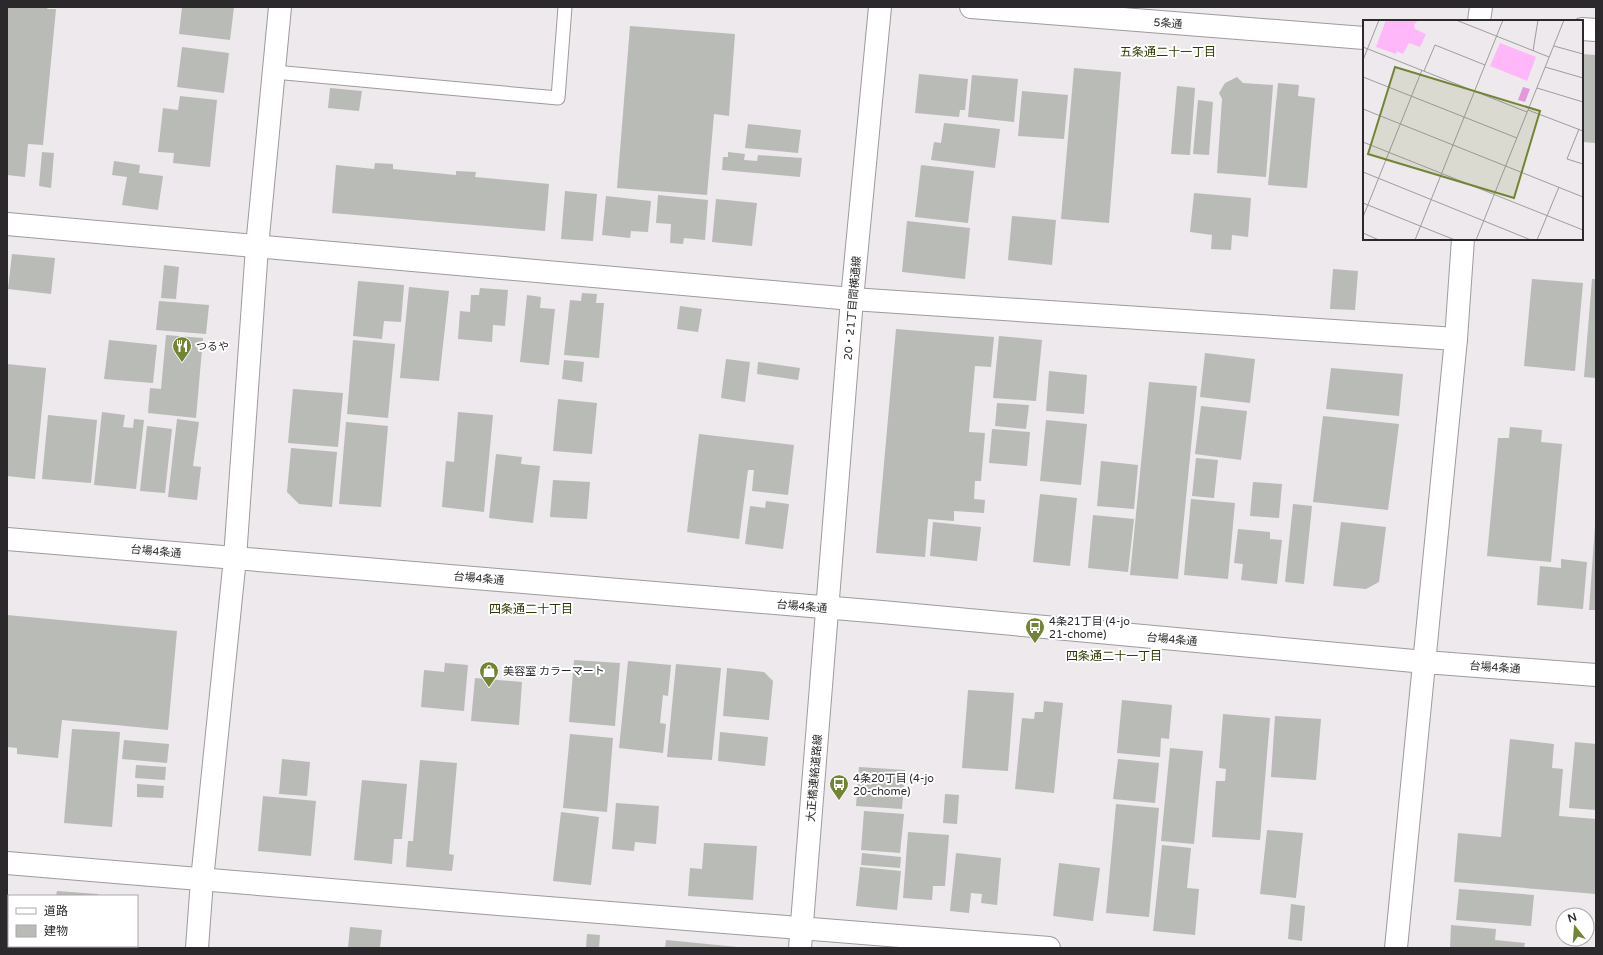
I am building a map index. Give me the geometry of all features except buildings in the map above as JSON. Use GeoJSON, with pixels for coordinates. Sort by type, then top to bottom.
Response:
{"type":"FeatureCollection","features":[{"type":"Feature","properties":{"kind":"street"},"geometry":{"type":"LineString","coordinates":[[197,948],[202,880],[235,558],[257,247],[280,7]]}},
{"type":"Feature","properties":{"kind":"street","name":"20・21丁目間横通線"},"geometry":{"type":"LineString","coordinates":[[828,608],[852,299],[880,7]]}},
{"type":"Feature","properties":{"kind":"street","name":"5条通"},"geometry":{"type":"LineString","coordinates":[[971,7],[1363,38]]}},
{"type":"Feature","properties":{"kind":"street"},"geometry":{"type":"LineString","coordinates":[[1479,20],[1481,7]]}},
{"type":"Feature","properties":{"kind":"street"},"geometry":{"type":"LineString","coordinates":[[1583,29],[1596,30]]}},
{"type":"Feature","properties":{"kind":"street"},"geometry":{"type":"LineString","coordinates":[[7,224],[852,299],[1456,339]]}},
{"type":"Feature","properties":{"kind":"street"},"geometry":{"type":"LineString","coordinates":[[1396,948],[1456,339],[1463,240]]}},
{"type":"Feature","properties":{"kind":"street","name":"台場4条通"},"geometry":{"type":"LineString","coordinates":[[7,539],[890,613],[1425,662],[1596,675]]}},
{"type":"Feature","properties":{"kind":"street","name":"大正橋連絡道路線"},"geometry":{"type":"LineString","coordinates":[[800,938],[828,608]]}},
{"type":"Feature","properties":{"kind":"street"},"geometry":{"type":"LineString","coordinates":[[7,863],[202,880],[800,938],[1049,948]]}},
{"type":"Feature","properties":{"kind":"lane"},"geometry":{"type":"LineString","coordinates":[[274,72],[558,98],[564,7]]}},
{"type":"Feature","properties":{"kind":"place","name":"つるや"},"geometry":{"type":"Point","coordinates":[182,363]}},
{"type":"Feature","properties":{"kind":"place","name":"4条21丁目 (4-jo 21-chome)"},"geometry":{"type":"Point","coordinates":[1035,644]}},
{"type":"Feature","properties":{"kind":"place","name":"美容室 カラーマート"},"geometry":{"type":"Point","coordinates":[489,688]}},
{"type":"Feature","properties":{"kind":"place","name":"4条20丁目 (4-jo 20-chome)"},"geometry":{"type":"Point","coordinates":[839,801]}},
{"type":"Feature","properties":{"kind":"district","name":"五条通二十一丁目"},"geometry":{"type":"Point","coordinates":[1168,52]}},
{"type":"Feature","properties":{"kind":"district","name":"四条通二十丁目"},"geometry":{"type":"Point","coordinates":[531,609]}},
{"type":"Feature","properties":{"kind":"district","name":"四条通二十一丁目"},"geometry":{"type":"Point","coordinates":[1114,656]}}]}
